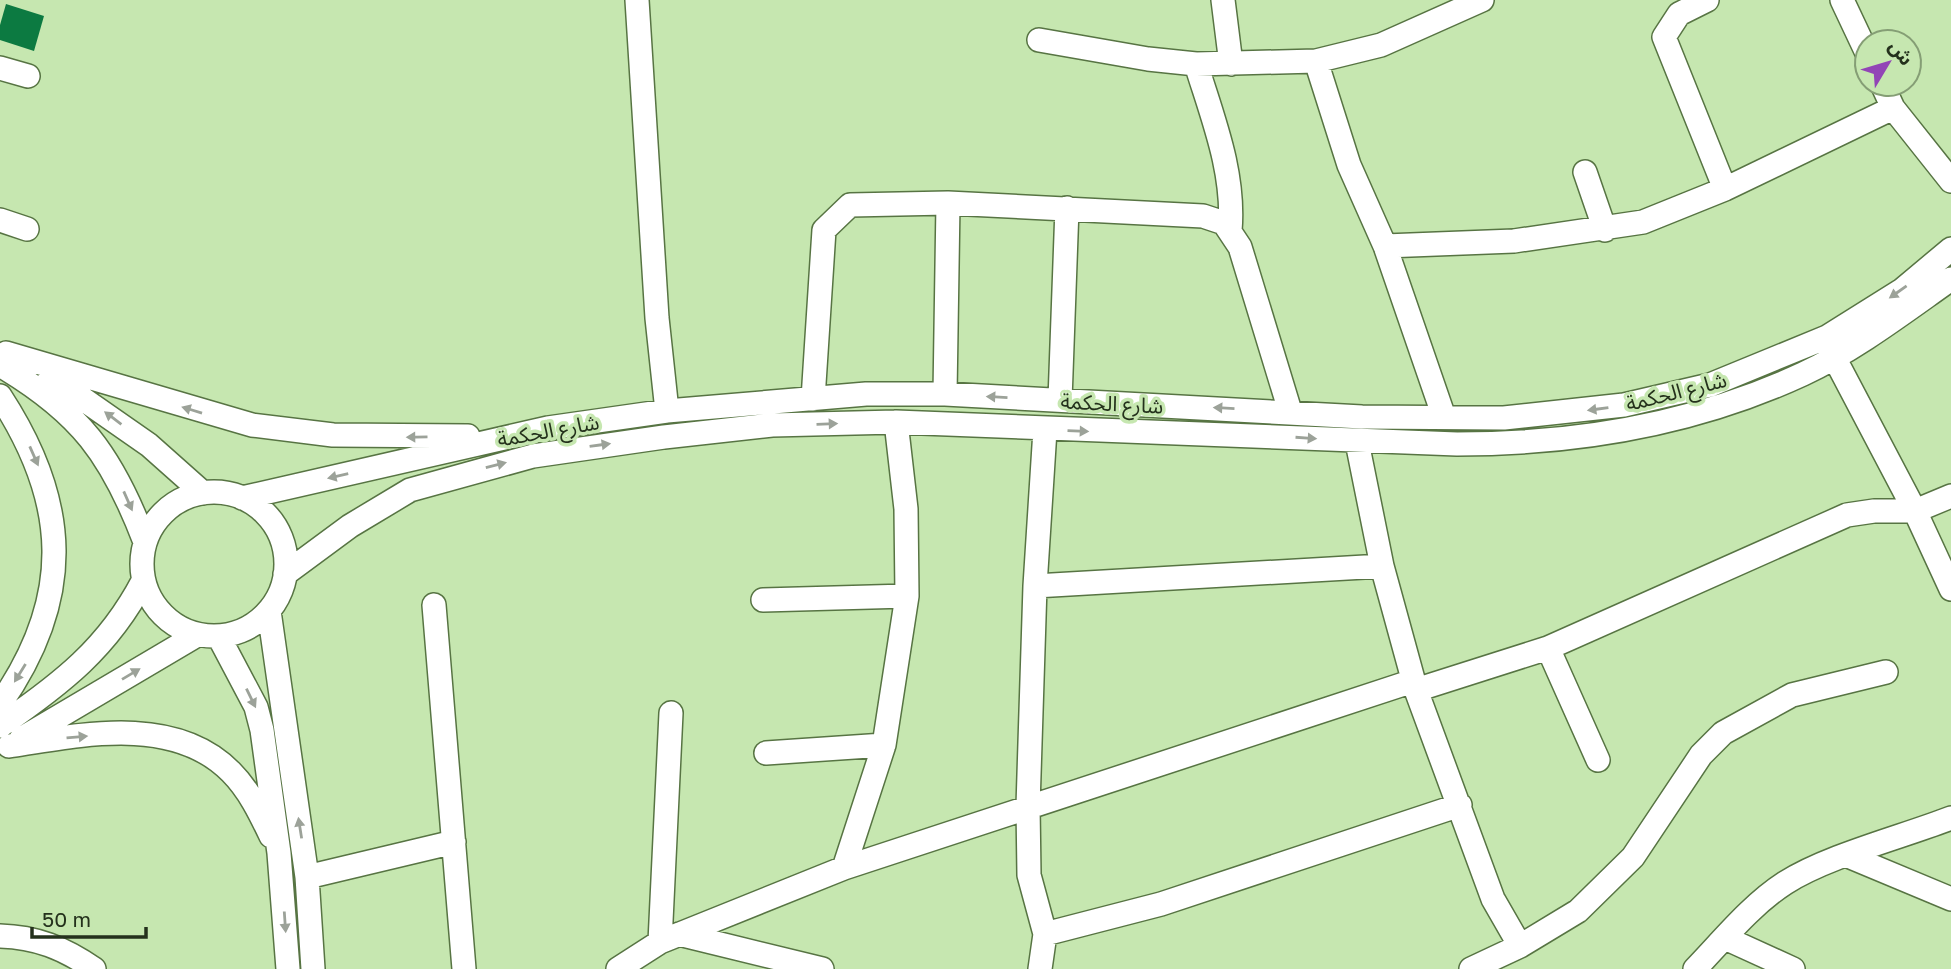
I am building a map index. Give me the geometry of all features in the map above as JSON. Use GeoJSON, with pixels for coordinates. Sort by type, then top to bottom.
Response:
{"type":"FeatureCollection","features":[{"type":"Feature","properties":{"kind":"street"},"geometry":{"type":"LineString","coordinates":[[637,0],[657,318],[667,411]]}},
{"type":"Feature","properties":{"kind":"street"},"geometry":{"type":"LineString","coordinates":[[1223,0],[1231,64]]}},
{"type":"Feature","properties":{"kind":"street"},"geometry":{"type":"LineString","coordinates":[[1039,40],[1147,60],[1196,64],[1316,61],[1381,45],[1452,6],[1482,0]]}},
{"type":"Feature","properties":{"kind":"street"},"geometry":{"type":"LineString","coordinates":[[1707,0],[1679,14],[1664,37],[1725,189]]}},
{"type":"Feature","properties":{"kind":"street"},"geometry":{"type":"LineString","coordinates":[[1842,0],[1855,28]]}},
{"type":"Feature","properties":{"kind":"street"},"geometry":{"type":"LineString","coordinates":[[1316,61],[1349,165],[1385,246],[1444,417]]}},
{"type":"Feature","properties":{"kind":"street"},"geometry":{"type":"LineString","coordinates":[[1196,64],[1230,178],[1233,201],[1230,231]]}},
{"type":"Feature","properties":{"kind":"street"},"geometry":{"type":"LineString","coordinates":[[0,68],[28,76]]}},
{"type":"Feature","properties":{"kind":"street"},"geometry":{"type":"LineString","coordinates":[[1888,98],[1893,108],[1951,181]]}},
{"type":"Feature","properties":{"kind":"street"},"geometry":{"type":"LineString","coordinates":[[1385,246],[1514,241],[1605,230],[1643,222],[1725,189],[1893,108]]}},
{"type":"Feature","properties":{"kind":"street"},"geometry":{"type":"LineString","coordinates":[[1585,172],[1605,230]]}},
{"type":"Feature","properties":{"kind":"street"},"geometry":{"type":"LineString","coordinates":[[813,399],[824,230],[841,210],[850,205],[948,203],[1203,216],[1219,220],[1230,231],[1243,254],[1290,411]]}},
{"type":"Feature","properties":{"kind":"street"},"geometry":{"type":"LineString","coordinates":[[945,394],[948,203]]}},
{"type":"Feature","properties":{"kind":"street"},"geometry":{"type":"LineString","coordinates":[[1060,400],[1067,208]]}},
{"type":"Feature","properties":{"kind":"street"},"geometry":{"type":"LineString","coordinates":[[0,220],[27,229]]}},
{"type":"Feature","properties":{"kind":"street","name":"شارع الحكمة"},"geometry":{"type":"LineString","coordinates":[[242,498],[510,435],[667,411],[866,394],[945,394],[1362,417],[1504,418],[1624,405],[1710,385],[1827,337],[1902,290],[1951,249]]}},
{"type":"Feature","properties":{"kind":"street","name":"شارع الحكمة"},"geometry":{"type":"LineString","coordinates":[[285,574],[380,506],[410,490],[461,474],[533,456],[772,425],[895,422],[1357,442],[1507,444],[1632,429],[1671,421],[1720,406],[1794,378],[1834,357],[1951,279]]}},
{"type":"Feature","properties":{"kind":"street"},"geometry":{"type":"LineString","coordinates":[[2,356],[215,417],[252,425],[345,435],[510,435]]}},
{"type":"Feature","properties":{"kind":"street"},"geometry":{"type":"LineString","coordinates":[[2,356],[86,399],[187,476],[203,493]]}},
{"type":"Feature","properties":{"kind":"street"},"geometry":{"type":"LineString","coordinates":[[2,356],[91,437],[129,500],[145,542],[143,581],[117,626],[88,659],[49,692],[3,741]]}},
{"type":"Feature","properties":{"kind":"street"},"geometry":{"type":"LineString","coordinates":[[1834,357],[1915,511],[1951,589]]}},
{"type":"Feature","properties":{"kind":"street"},"geometry":{"type":"LineString","coordinates":[[0,396],[21,430],[46,487],[50,499],[55,561],[36,647],[0,704]]}},
{"type":"Feature","properties":{"kind":"street"},"geometry":{"type":"LineString","coordinates":[[844,868],[884,745],[906,596],[906,509],[895,422]]}},
{"type":"Feature","properties":{"kind":"street"},"geometry":{"type":"LineString","coordinates":[[1040,969],[1045,934],[1029,874],[1028,806],[1035,586],[1045,429]]}},
{"type":"Feature","properties":{"kind":"street"},"geometry":{"type":"LineString","coordinates":[[1357,442],[1382,566],[1415,685],[1493,899],[1520,946]]}},
{"type":"Feature","properties":{"kind":"street"},"geometry":{"type":"LineString","coordinates":[[3,741],[208,636],[248,628],[269,611],[277,600],[285,574],[284,547],[273,523],[264,513],[242,498],[203,493],[190,496],[167,509],[145,542]]}},
{"type":"Feature","properties":{"kind":"street"},"geometry":{"type":"LineString","coordinates":[[618,969],[670,938],[844,868],[1028,806],[1415,685],[1548,648],[1847,515],[1874,510],[1915,511],[1951,496]]}},
{"type":"Feature","properties":{"kind":"street"},"geometry":{"type":"LineString","coordinates":[[1035,586],[1382,566]]}},
{"type":"Feature","properties":{"kind":"street"},"geometry":{"type":"LineString","coordinates":[[143,581],[162,615],[184,630],[208,636],[256,707],[262,730],[279,853],[288,969]]}},
{"type":"Feature","properties":{"kind":"street"},"geometry":{"type":"LineString","coordinates":[[763,600],[906,596]]}},
{"type":"Feature","properties":{"kind":"street"},"geometry":{"type":"LineString","coordinates":[[434,605],[464,969]]}},
{"type":"Feature","properties":{"kind":"street"},"geometry":{"type":"LineString","coordinates":[[269,611],[307,877],[313,969]]}},
{"type":"Feature","properties":{"kind":"street"},"geometry":{"type":"LineString","coordinates":[[1548,648],[1598,760]]}},
{"type":"Feature","properties":{"kind":"street"},"geometry":{"type":"LineString","coordinates":[[1471,969],[1520,946],[1578,911],[1633,857],[1701,755],[1723,733],[1792,695],[1886,672]]}},
{"type":"Feature","properties":{"kind":"street"},"geometry":{"type":"LineString","coordinates":[[670,938],[671,712]]}},
{"type":"Feature","properties":{"kind":"street"},"geometry":{"type":"LineString","coordinates":[[3,741],[128,733],[176,740],[198,748],[217,760],[245,788],[279,853]]}},
{"type":"Feature","properties":{"kind":"street"},"geometry":{"type":"LineString","coordinates":[[766,753],[884,745]]}},
{"type":"Feature","properties":{"kind":"street"},"geometry":{"type":"LineString","coordinates":[[1045,934],[1161,904],[1460,805]]}},
{"type":"Feature","properties":{"kind":"street"},"geometry":{"type":"LineString","coordinates":[[1695,969],[1758,904],[1785,883],[1810,869],[1951,818]]}},
{"type":"Feature","properties":{"kind":"street"},"geometry":{"type":"LineString","coordinates":[[307,877],[454,842]]}},
{"type":"Feature","properties":{"kind":"street"},"geometry":{"type":"LineString","coordinates":[[1848,856],[1951,899]]}},
{"type":"Feature","properties":{"kind":"street"},"geometry":{"type":"LineString","coordinates":[[0,936],[31,937],[72,954],[94,969]]}},
{"type":"Feature","properties":{"kind":"street"},"geometry":{"type":"LineString","coordinates":[[670,938],[822,969]]}},
{"type":"Feature","properties":{"kind":"street"},"geometry":{"type":"LineString","coordinates":[[1726,938],[1793,969]]}},
{"type":"Feature","properties":{"kind":"building"},"geometry":{"type":"Polygon","coordinates":[[[6,4],[44,16],[34,51],[0,40],[0,25],[6,4]]]}}]}
